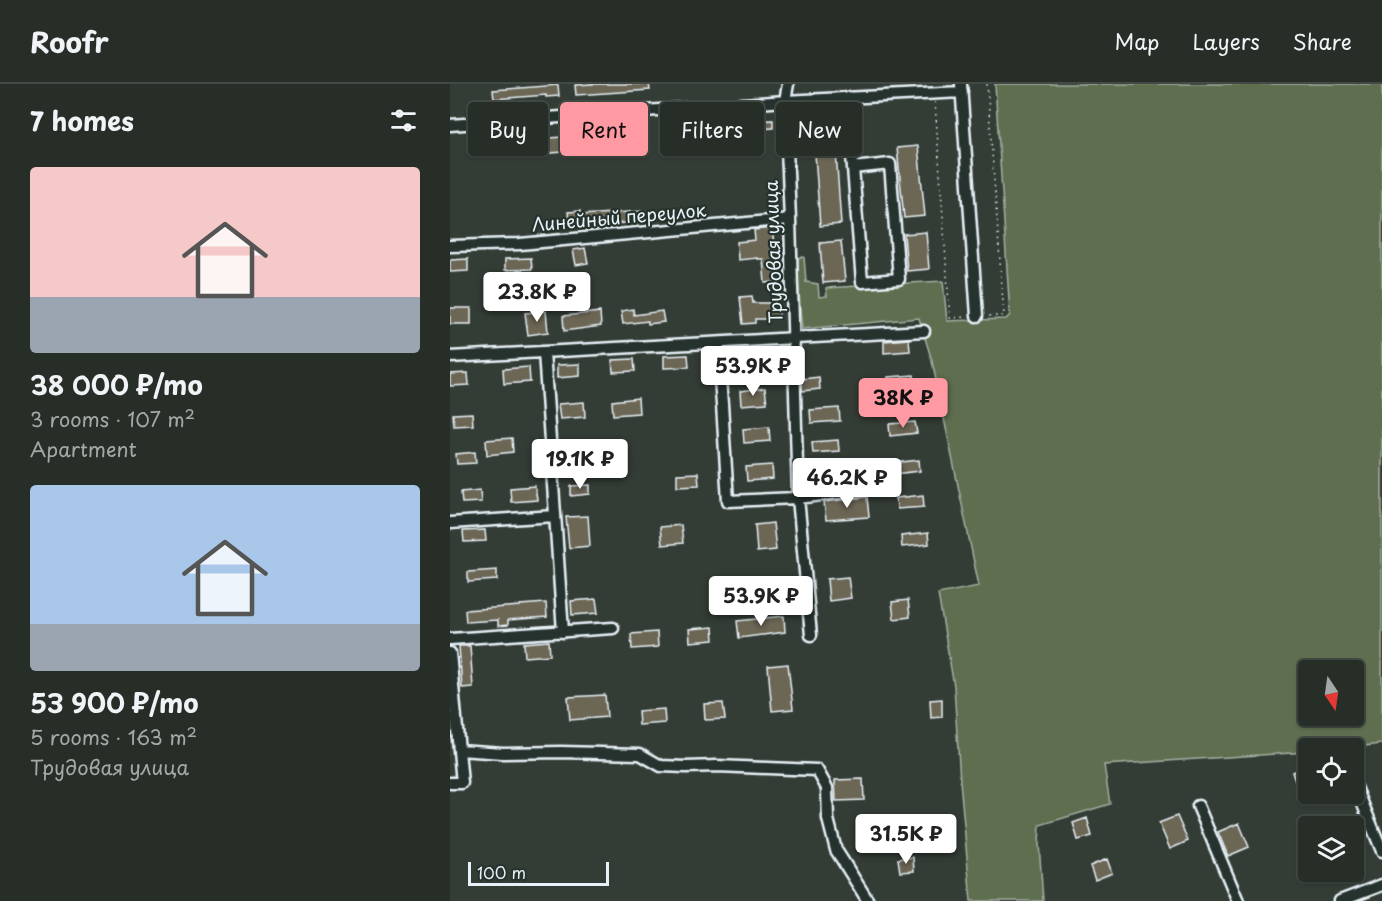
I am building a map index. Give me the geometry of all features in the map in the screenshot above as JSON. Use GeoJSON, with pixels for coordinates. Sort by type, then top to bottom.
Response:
{"type":"FeatureCollection","features":[{"type":"Feature","properties":{"kind":"street","name":"Трудовая улица"},"geometry":{"type":"LineString","coordinates":[[785,101],[788,84]]}},
{"type":"Feature","properties":{"kind":"street"},"geometry":{"type":"LineString","coordinates":[[450,124],[961,88],[977,316]]}},
{"type":"Feature","properties":{"kind":"street","name":"Трудовая улица"},"geometry":{"type":"LineString","coordinates":[[787,156],[798,498],[811,635]]}},
{"type":"Feature","properties":{"kind":"street"},"geometry":{"type":"LineString","coordinates":[[852,156],[862,282],[899,279],[890,164],[853,168]]}},
{"type":"Feature","properties":{"kind":"street","name":"Линейный переулок"},"geometry":{"type":"LineString","coordinates":[[450,246],[520,244],[790,219]]}},
{"type":"Feature","properties":{"kind":"street"},"geometry":{"type":"LineString","coordinates":[[450,357],[924,332]]}},
{"type":"Feature","properties":{"kind":"street"},"geometry":{"type":"LineString","coordinates":[[717,343],[728,501],[798,498],[861,490]]}},
{"type":"Feature","properties":{"kind":"street"},"geometry":{"type":"LineString","coordinates":[[543,352],[563,632]]}},
{"type":"Feature","properties":{"kind":"street"},"geometry":{"type":"LineString","coordinates":[[450,524],[555,516]]}},
{"type":"Feature","properties":{"kind":"street"},"geometry":{"type":"LineString","coordinates":[[450,639],[613,628]]}},
{"type":"Feature","properties":{"kind":"street"},"geometry":{"type":"LineString","coordinates":[[450,653],[462,783],[450,783]]}},
{"type":"Feature","properties":{"kind":"street"},"geometry":{"type":"LineString","coordinates":[[459,750],[503,753],[640,754],[661,766],[817,770],[827,788],[828,819],[836,850],[868,901]]}},
{"type":"Feature","properties":{"kind":"street"},"geometry":{"type":"LineString","coordinates":[[1363,804],[1382,851]]}},
{"type":"Feature","properties":{"kind":"street"},"geometry":{"type":"LineString","coordinates":[[1198,806],[1238,901]]}},
{"type":"Feature","properties":{"kind":"street"},"geometry":{"type":"LineString","coordinates":[[1340,901],[1382,885]]}},
{"type":"Feature","properties":{"kind":"green space"},"geometry":{"type":"Polygon","coordinates":[[[995,84],[1382,84],[1382,744],[1364,746],[1364,738],[1298,738],[1298,753],[1104,765],[1110,804],[1040,825],[1043,901],[971,901],[954,686],[938,594],[979,586],[932,361],[919,318],[802,329],[796,258],[804,257],[806,282],[818,284],[819,297],[827,296],[826,288],[943,281],[947,321],[1006,319],[1010,315],[995,84]]]}},
{"type":"Feature","properties":{"kind":"building"},"geometry":{"type":"Polygon","coordinates":[[[649,84],[650,90],[576,95],[575,85],[649,84]]]}},
{"type":"Feature","properties":{"kind":"building"},"geometry":{"type":"Polygon","coordinates":[[[558,85],[559,96],[494,99],[493,90],[558,85]]]}},
{"type":"Feature","properties":{"kind":"building"},"geometry":{"type":"Polygon","coordinates":[[[764,120],[773,120],[773,128],[764,129],[764,120]]]}},
{"type":"Feature","properties":{"kind":"building"},"geometry":{"type":"Polygon","coordinates":[[[560,137],[560,152],[548,153],[548,138],[560,137]]]}},
{"type":"Feature","properties":{"kind":"building"},"geometry":{"type":"Polygon","coordinates":[[[918,146],[925,216],[904,218],[897,148],[918,146]]]}},
{"type":"Feature","properties":{"kind":"building"},"geometry":{"type":"Polygon","coordinates":[[[815,156],[836,156],[841,224],[820,226],[815,156]]]}},
{"type":"Feature","properties":{"kind":"building"},"geometry":{"type":"Polygon","coordinates":[[[580,211],[580,215],[645,211],[646,221],[593,226],[593,222],[569,223],[568,212],[580,211]]]}},
{"type":"Feature","properties":{"kind":"building"},"geometry":{"type":"Polygon","coordinates":[[[772,228],[777,282],[765,283],[763,259],[738,260],[737,242],[755,240],[754,230],[772,228]]]}},
{"type":"Feature","properties":{"kind":"building"},"geometry":{"type":"Polygon","coordinates":[[[926,232],[929,269],[907,271],[904,234],[926,232]]]}},
{"type":"Feature","properties":{"kind":"building"},"geometry":{"type":"Polygon","coordinates":[[[841,241],[845,281],[823,283],[820,243],[841,241]]]}},
{"type":"Feature","properties":{"kind":"building"},"geometry":{"type":"Polygon","coordinates":[[[585,248],[588,263],[576,265],[573,250],[585,248]]]}},
{"type":"Feature","properties":{"kind":"building"},"geometry":{"type":"Polygon","coordinates":[[[531,258],[532,269],[505,270],[505,259],[531,258]]]}},
{"type":"Feature","properties":{"kind":"building"},"geometry":{"type":"Polygon","coordinates":[[[468,259],[468,271],[450,272],[450,260],[468,259]]]}},
{"type":"Feature","properties":{"kind":"building"},"geometry":{"type":"Polygon","coordinates":[[[752,296],[753,303],[778,303],[779,319],[755,319],[755,323],[743,324],[740,297],[752,296]]]}},
{"type":"Feature","properties":{"kind":"building"},"geometry":{"type":"Polygon","coordinates":[[[450,308],[471,308],[471,324],[450,324],[450,308]]]}},
{"type":"Feature","properties":{"kind":"building"},"geometry":{"type":"Polygon","coordinates":[[[633,309],[634,315],[662,311],[664,322],[623,324],[621,311],[633,309]]]}},
{"type":"Feature","properties":{"kind":"building"},"geometry":{"type":"Polygon","coordinates":[[[546,311],[548,332],[528,335],[525,313],[546,311]]]}},
{"type":"Feature","properties":{"kind":"building"},"geometry":{"type":"Polygon","coordinates":[[[600,312],[601,326],[564,331],[563,316],[600,312]]]}},
{"type":"Feature","properties":{"kind":"building"},"geometry":{"type":"Polygon","coordinates":[[[909,339],[910,351],[884,353],[884,341],[909,339]]]}},
{"type":"Feature","properties":{"kind":"building"},"geometry":{"type":"Polygon","coordinates":[[[760,350],[761,362],[737,363],[736,352],[760,350]]]}},
{"type":"Feature","properties":{"kind":"building"},"geometry":{"type":"Polygon","coordinates":[[[688,355],[689,367],[664,368],[664,356],[688,355]]]}},
{"type":"Feature","properties":{"kind":"building"},"geometry":{"type":"Polygon","coordinates":[[[634,359],[635,371],[613,372],[612,360],[634,359]]]}},
{"type":"Feature","properties":{"kind":"building"},"geometry":{"type":"Polygon","coordinates":[[[580,364],[580,376],[557,378],[557,365],[580,364]]]}},
{"type":"Feature","properties":{"kind":"building"},"geometry":{"type":"Polygon","coordinates":[[[529,367],[530,382],[504,384],[503,369],[529,367]]]}},
{"type":"Feature","properties":{"kind":"building"},"geometry":{"type":"Polygon","coordinates":[[[468,373],[469,385],[450,386],[450,374],[468,373]]]}},
{"type":"Feature","properties":{"kind":"building"},"geometry":{"type":"Polygon","coordinates":[[[914,375],[915,389],[889,392],[888,377],[914,375]]]}},
{"type":"Feature","properties":{"kind":"building"},"geometry":{"type":"Polygon","coordinates":[[[819,377],[820,389],[802,391],[802,379],[819,377]]]}},
{"type":"Feature","properties":{"kind":"building"},"geometry":{"type":"Polygon","coordinates":[[[765,388],[767,403],[741,405],[740,391],[765,388]]]}},
{"type":"Feature","properties":{"kind":"building"},"geometry":{"type":"Polygon","coordinates":[[[638,398],[639,413],[613,415],[612,401],[638,398]]]}},
{"type":"Feature","properties":{"kind":"building"},"geometry":{"type":"Polygon","coordinates":[[[584,402],[585,417],[560,419],[558,404],[584,402]]]}},
{"type":"Feature","properties":{"kind":"building"},"geometry":{"type":"Polygon","coordinates":[[[839,408],[840,421],[811,423],[810,410],[839,408]]]}},
{"type":"Feature","properties":{"kind":"building"},"geometry":{"type":"Polygon","coordinates":[[[472,413],[473,425],[454,426],[453,414],[472,413]]]}},
{"type":"Feature","properties":{"kind":"building"},"geometry":{"type":"Polygon","coordinates":[[[915,422],[917,433],[890,436],[889,424],[915,422]]]}},
{"type":"Feature","properties":{"kind":"building"},"geometry":{"type":"Polygon","coordinates":[[[769,427],[770,441],[744,443],[743,429],[769,427]]]}},
{"type":"Feature","properties":{"kind":"building"},"geometry":{"type":"Polygon","coordinates":[[[512,438],[513,452],[487,455],[486,440],[512,438]]]}},
{"type":"Feature","properties":{"kind":"building"},"geometry":{"type":"Polygon","coordinates":[[[838,440],[839,451],[813,453],[812,442],[838,440]]]}},
{"type":"Feature","properties":{"kind":"building"},"geometry":{"type":"Polygon","coordinates":[[[475,452],[476,463],[457,464],[456,454],[475,452]]]}},
{"type":"Feature","properties":{"kind":"building"},"geometry":{"type":"Polygon","coordinates":[[[919,460],[920,471],[894,474],[893,463],[919,460]]]}},
{"type":"Feature","properties":{"kind":"building"},"geometry":{"type":"Polygon","coordinates":[[[772,465],[773,479],[747,481],[746,467],[772,465]]]}},
{"type":"Feature","properties":{"kind":"building"},"geometry":{"type":"Polygon","coordinates":[[[698,473],[699,485],[677,486],[677,474],[698,473]]]}},
{"type":"Feature","properties":{"kind":"building"},"geometry":{"type":"Polygon","coordinates":[[[590,485],[590,494],[571,496],[571,486],[590,485]]]}},
{"type":"Feature","properties":{"kind":"building"},"geometry":{"type":"Polygon","coordinates":[[[535,486],[537,500],[511,502],[510,488],[535,486]]]}},
{"type":"Feature","properties":{"kind":"building"},"geometry":{"type":"Polygon","coordinates":[[[480,490],[481,502],[462,503],[461,492],[480,490]]]}},
{"type":"Feature","properties":{"kind":"building"},"geometry":{"type":"Polygon","coordinates":[[[923,495],[924,507],[897,509],[896,498],[923,495]]]}},
{"type":"Feature","properties":{"kind":"building"},"geometry":{"type":"Polygon","coordinates":[[[867,497],[869,517],[826,520],[824,502],[867,497]]]}},
{"type":"Feature","properties":{"kind":"building"},"geometry":{"type":"Polygon","coordinates":[[[588,516],[590,546],[569,548],[566,517],[588,516]]]}},
{"type":"Feature","properties":{"kind":"building"},"geometry":{"type":"Polygon","coordinates":[[[773,523],[776,550],[757,552],[755,525],[773,523]]]}},
{"type":"Feature","properties":{"kind":"building"},"geometry":{"type":"Polygon","coordinates":[[[681,525],[683,543],[662,545],[660,527],[681,525]]]}},
{"type":"Feature","properties":{"kind":"building"},"geometry":{"type":"Polygon","coordinates":[[[485,530],[486,541],[464,542],[463,531],[485,530]]]}},
{"type":"Feature","properties":{"kind":"building"},"geometry":{"type":"Polygon","coordinates":[[[928,533],[929,544],[902,547],[901,536],[928,533]]]}},
{"type":"Feature","properties":{"kind":"building"},"geometry":{"type":"Polygon","coordinates":[[[497,570],[497,580],[468,582],[468,572],[497,570]]]}},
{"type":"Feature","properties":{"kind":"building"},"geometry":{"type":"Polygon","coordinates":[[[848,577],[851,598],[829,601],[827,579],[848,577]]]}},
{"type":"Feature","properties":{"kind":"building"},"geometry":{"type":"Polygon","coordinates":[[[596,599],[598,613],[572,615],[571,601],[596,599]]]}},
{"type":"Feature","properties":{"kind":"building"},"geometry":{"type":"Polygon","coordinates":[[[908,600],[910,617],[894,619],[892,602],[908,600]]]}},
{"type":"Feature","properties":{"kind":"building"},"geometry":{"type":"Polygon","coordinates":[[[546,603],[547,617],[508,620],[508,625],[498,626],[498,620],[466,622],[465,610],[546,603]]]}},
{"type":"Feature","properties":{"kind":"building"},"geometry":{"type":"Polygon","coordinates":[[[784,616],[785,632],[739,638],[737,621],[784,616]]]}},
{"type":"Feature","properties":{"kind":"building"},"geometry":{"type":"Polygon","coordinates":[[[713,627],[714,640],[690,642],[689,629],[713,627]]]}},
{"type":"Feature","properties":{"kind":"building"},"geometry":{"type":"Polygon","coordinates":[[[657,632],[658,647],[632,649],[631,634],[657,632]]]}},
{"type":"Feature","properties":{"kind":"building"},"geometry":{"type":"Polygon","coordinates":[[[549,641],[550,655],[525,657],[524,643],[549,641]]]}},
{"type":"Feature","properties":{"kind":"building"},"geometry":{"type":"Polygon","coordinates":[[[459,646],[470,646],[473,687],[462,688],[459,646]]]}},
{"type":"Feature","properties":{"kind":"building"},"geometry":{"type":"Polygon","coordinates":[[[788,664],[793,709],[772,711],[768,666],[788,664]]]}},
{"type":"Feature","properties":{"kind":"building"},"geometry":{"type":"Polygon","coordinates":[[[605,695],[607,717],[570,720],[568,697],[605,695]]]}},
{"type":"Feature","properties":{"kind":"building"},"geometry":{"type":"Polygon","coordinates":[[[942,699],[942,717],[931,718],[930,700],[942,699]]]}},
{"type":"Feature","properties":{"kind":"building"},"geometry":{"type":"Polygon","coordinates":[[[723,703],[725,719],[705,720],[704,704],[723,703]]]}},
{"type":"Feature","properties":{"kind":"building"},"geometry":{"type":"Polygon","coordinates":[[[664,709],[665,723],[639,725],[638,711],[664,709]]]}},
{"type":"Feature","properties":{"kind":"building"},"geometry":{"type":"Polygon","coordinates":[[[1298,770],[1298,787],[1297,787],[1292,772],[1298,770]]]}},
{"type":"Feature","properties":{"kind":"building"},"geometry":{"type":"Polygon","coordinates":[[[863,779],[864,800],[836,801],[835,780],[863,779]]]}},
{"type":"Feature","properties":{"kind":"building"},"geometry":{"type":"Polygon","coordinates":[[[1177,816],[1188,841],[1170,849],[1159,823],[1177,816]]]}},
{"type":"Feature","properties":{"kind":"building"},"geometry":{"type":"Polygon","coordinates":[[[1087,818],[1092,836],[1078,840],[1073,823],[1087,818]]]}},
{"type":"Feature","properties":{"kind":"building"},"geometry":{"type":"Polygon","coordinates":[[[1239,823],[1249,847],[1228,856],[1218,832],[1239,823]]]}},
{"type":"Feature","properties":{"kind":"building"},"geometry":{"type":"Polygon","coordinates":[[[913,857],[914,871],[900,872],[898,859],[913,857]]]}},
{"type":"Feature","properties":{"kind":"building"},"geometry":{"type":"Polygon","coordinates":[[[1107,859],[1112,873],[1095,880],[1090,866],[1107,859]]]}}]}
